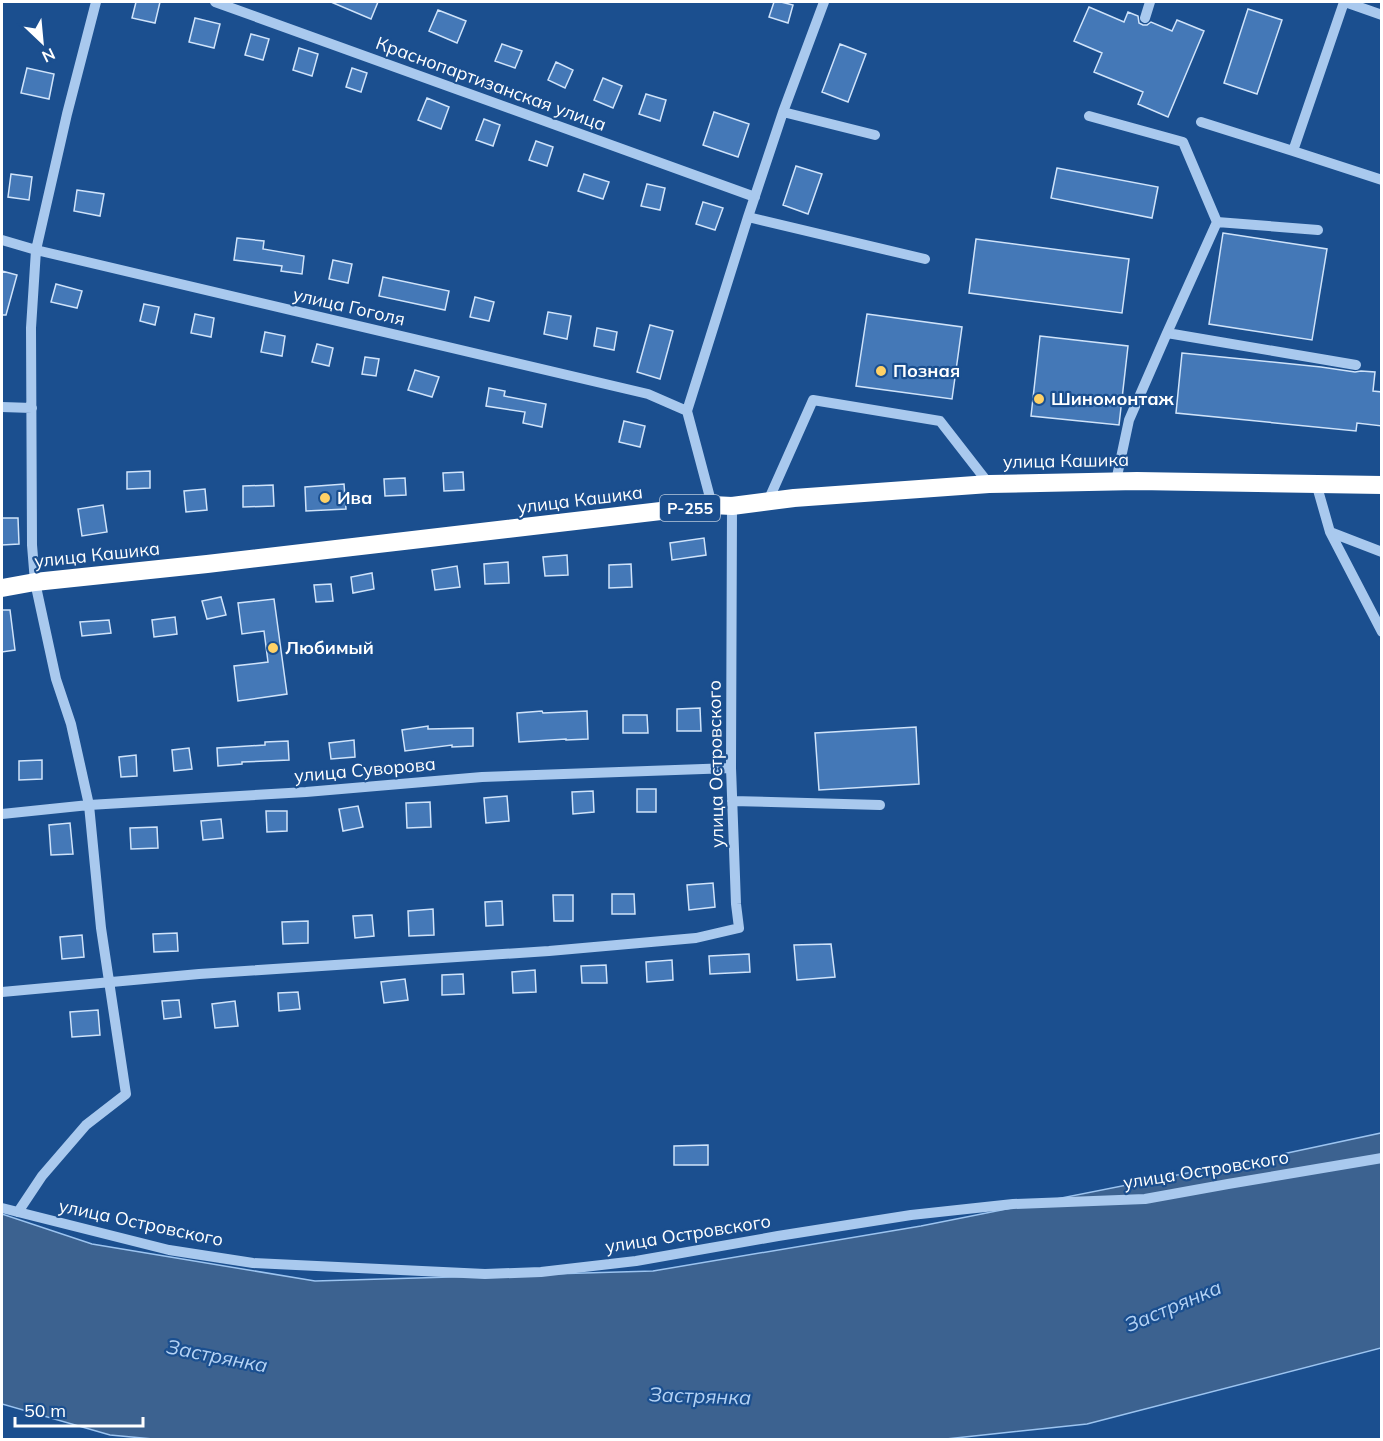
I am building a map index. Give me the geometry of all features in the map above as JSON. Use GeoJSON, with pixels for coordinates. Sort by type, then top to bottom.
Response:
{"type":"FeatureCollection","features":[{"type":"Feature","properties":{"kind":"highway","name":"улица Кашика"},"geometry":{"type":"LineString","coordinates":[[2,588],[35,582],[711,505],[732,506],[794,498],[989,484],[1116,481],[1382,485]]}},
{"type":"Feature","properties":{"kind":"street"},"geometry":{"type":"LineString","coordinates":[[18,1212],[42,1176],[86,1125],[126,1094],[108,981],[88,805],[71,724],[56,679],[35,582],[32,545],[32,328],[36,250],[67,114],[96,2]]}},
{"type":"Feature","properties":{"kind":"street","name":"Краснопартизанская улица"},"geometry":{"type":"LineString","coordinates":[[215,2],[755,197]]}},
{"type":"Feature","properties":{"kind":"street"},"geometry":{"type":"LineString","coordinates":[[711,505],[687,411],[783,112],[824,2]]}},
{"type":"Feature","properties":{"kind":"street"},"geometry":{"type":"LineString","coordinates":[[1145,18],[1150,2]]}},
{"type":"Feature","properties":{"kind":"street"},"geometry":{"type":"LineString","coordinates":[[1293,151],[1345,2],[1382,15]]}},
{"type":"Feature","properties":{"kind":"street"},"geometry":{"type":"LineString","coordinates":[[783,112],[875,135]]}},
{"type":"Feature","properties":{"kind":"street"},"geometry":{"type":"LineString","coordinates":[[1089,116],[1183,142],[1216,222],[1129,420],[1116,481]]}},
{"type":"Feature","properties":{"kind":"street"},"geometry":{"type":"LineString","coordinates":[[1201,122],[1382,180]]}},
{"type":"Feature","properties":{"kind":"street"},"geometry":{"type":"LineString","coordinates":[[748,217],[925,259]]}},
{"type":"Feature","properties":{"kind":"street"},"geometry":{"type":"LineString","coordinates":[[1216,222],[1318,230]]}},
{"type":"Feature","properties":{"kind":"street","name":"улица Гоголя"},"geometry":{"type":"LineString","coordinates":[[2,240],[36,250],[648,394],[687,411]]}},
{"type":"Feature","properties":{"kind":"street"},"geometry":{"type":"LineString","coordinates":[[1167,333],[1356,365]]}},
{"type":"Feature","properties":{"kind":"street"},"geometry":{"type":"LineString","coordinates":[[768,501],[813,400],[940,421],[989,484]]}},
{"type":"Feature","properties":{"kind":"street"},"geometry":{"type":"LineString","coordinates":[[2,407],[32,408]]}},
{"type":"Feature","properties":{"kind":"street"},"geometry":{"type":"LineString","coordinates":[[1316,483],[1330,532],[1382,632]]}},
{"type":"Feature","properties":{"kind":"street","name":"улица Островского"},"geometry":{"type":"LineString","coordinates":[[2,992],[108,981],[549,951],[696,938],[739,928],[731,768],[732,506]]}},
{"type":"Feature","properties":{"kind":"street"},"geometry":{"type":"LineString","coordinates":[[1330,532],[1382,552]]}},
{"type":"Feature","properties":{"kind":"street","name":"улица Суворова"},"geometry":{"type":"LineString","coordinates":[[2,814],[88,805],[306,792],[483,777],[731,768]]}},
{"type":"Feature","properties":{"kind":"street"},"geometry":{"type":"LineString","coordinates":[[732,801],[880,805]]}},
{"type":"Feature","properties":{"kind":"street","name":"улица Островского"},"geometry":{"type":"LineString","coordinates":[[2,1208],[169,1250],[253,1263],[485,1274],[541,1272],[636,1261],[911,1215],[1013,1204],[1145,1199],[1382,1158]]}},
{"type":"Feature","properties":{"kind":"water","name":"Застрянка"},"geometry":{"type":"Polygon","coordinates":[[[1381,1133],[1381,1348],[1087,1424],[946,1439],[153,1439],[110,1435],[2,1404],[2,1214],[92,1244],[315,1281],[653,1271],[921,1226],[1381,1133]]]}},
{"type":"Feature","properties":{"kind":"building"},"geometry":{"type":"Polygon","coordinates":[[[136,2],[160,2],[155,23],[132,18],[136,2]]]}},
{"type":"Feature","properties":{"kind":"building"},"geometry":{"type":"Polygon","coordinates":[[[331,2],[378,2],[371,19],[331,2]]]}},
{"type":"Feature","properties":{"kind":"building"},"geometry":{"type":"Polygon","coordinates":[[[774,2],[793,5],[788,23],[769,17],[774,2]]]}},
{"type":"Feature","properties":{"kind":"building"},"geometry":{"type":"Polygon","coordinates":[[[1089,7],[1124,22],[1128,12],[1138,16],[1139,23],[1143,25],[1151,22],[1172,31],[1177,20],[1204,31],[1168,117],[1138,104],[1143,92],[1094,72],[1102,53],[1074,41],[1089,7]]]}},
{"type":"Feature","properties":{"kind":"building"},"geometry":{"type":"Polygon","coordinates":[[[1248,9],[1282,20],[1257,94],[1224,83],[1248,9]]]}},
{"type":"Feature","properties":{"kind":"building"},"geometry":{"type":"Polygon","coordinates":[[[438,10],[466,21],[457,43],[429,31],[438,10]]]}},
{"type":"Feature","properties":{"kind":"building"},"geometry":{"type":"Polygon","coordinates":[[[195,18],[220,24],[214,48],[189,42],[195,18]]]}},
{"type":"Feature","properties":{"kind":"building"},"geometry":{"type":"Polygon","coordinates":[[[251,34],[269,39],[263,60],[245,55],[251,34]]]}},
{"type":"Feature","properties":{"kind":"building"},"geometry":{"type":"Polygon","coordinates":[[[502,44],[522,51],[515,68],[495,61],[502,44]]]}},
{"type":"Feature","properties":{"kind":"building"},"geometry":{"type":"Polygon","coordinates":[[[840,44],[866,54],[848,102],[822,92],[840,44]]]}},
{"type":"Feature","properties":{"kind":"building"},"geometry":{"type":"Polygon","coordinates":[[[299,48],[318,54],[312,76],[293,70],[299,48]]]}},
{"type":"Feature","properties":{"kind":"building"},"geometry":{"type":"Polygon","coordinates":[[[556,62],[573,70],[565,88],[548,80],[556,62]]]}},
{"type":"Feature","properties":{"kind":"building"},"geometry":{"type":"Polygon","coordinates":[[[27,68],[54,74],[49,99],[21,93],[27,68]]]}},
{"type":"Feature","properties":{"kind":"building"},"geometry":{"type":"Polygon","coordinates":[[[352,68],[367,73],[361,92],[346,87],[352,68]]]}},
{"type":"Feature","properties":{"kind":"building"},"geometry":{"type":"Polygon","coordinates":[[[603,78],[622,86],[613,108],[594,100],[603,78]]]}},
{"type":"Feature","properties":{"kind":"building"},"geometry":{"type":"Polygon","coordinates":[[[646,94],[666,100],[660,121],[639,114],[646,94]]]}},
{"type":"Feature","properties":{"kind":"building"},"geometry":{"type":"Polygon","coordinates":[[[427,98],[449,107],[441,129],[418,120],[427,98]]]}},
{"type":"Feature","properties":{"kind":"building"},"geometry":{"type":"Polygon","coordinates":[[[714,112],[749,124],[738,157],[703,145],[714,112]]]}},
{"type":"Feature","properties":{"kind":"building"},"geometry":{"type":"Polygon","coordinates":[[[484,119],[500,125],[493,146],[476,140],[484,119]]]}},
{"type":"Feature","properties":{"kind":"building"},"geometry":{"type":"Polygon","coordinates":[[[536,141],[553,147],[547,166],[529,160],[536,141]]]}},
{"type":"Feature","properties":{"kind":"building"},"geometry":{"type":"Polygon","coordinates":[[[796,166],[822,174],[808,214],[783,205],[796,166]]]}},
{"type":"Feature","properties":{"kind":"building"},"geometry":{"type":"Polygon","coordinates":[[[1057,168],[1158,187],[1152,218],[1051,198],[1057,168]]]}},
{"type":"Feature","properties":{"kind":"building"},"geometry":{"type":"Polygon","coordinates":[[[11,174],[32,177],[29,200],[8,197],[11,174]]]}},
{"type":"Feature","properties":{"kind":"building"},"geometry":{"type":"Polygon","coordinates":[[[584,174],[609,182],[603,199],[578,191],[584,174]]]}},
{"type":"Feature","properties":{"kind":"building"},"geometry":{"type":"Polygon","coordinates":[[[647,184],[665,188],[660,210],[641,206],[647,184]]]}},
{"type":"Feature","properties":{"kind":"building"},"geometry":{"type":"Polygon","coordinates":[[[77,190],[104,194],[100,216],[74,211],[77,190]]]}},
{"type":"Feature","properties":{"kind":"building"},"geometry":{"type":"Polygon","coordinates":[[[703,202],[723,208],[715,230],[696,224],[703,202]]]}},
{"type":"Feature","properties":{"kind":"building"},"geometry":{"type":"Polygon","coordinates":[[[1223,233],[1327,249],[1312,340],[1209,324],[1223,233]]]}},
{"type":"Feature","properties":{"kind":"building"},"geometry":{"type":"Polygon","coordinates":[[[237,238],[264,241],[263,249],[304,256],[302,274],[281,271],[282,266],[234,260],[237,238]]]}},
{"type":"Feature","properties":{"kind":"building"},"geometry":{"type":"Polygon","coordinates":[[[976,239],[1129,259],[1122,313],[969,293],[976,239]]]}},
{"type":"Feature","properties":{"kind":"building"},"geometry":{"type":"Polygon","coordinates":[[[333,260],[352,264],[348,283],[329,279],[333,260]]]}},
{"type":"Feature","properties":{"kind":"building"},"geometry":{"type":"Polygon","coordinates":[[[2,271],[17,275],[6,315],[2,315],[2,271]]]}},
{"type":"Feature","properties":{"kind":"building"},"geometry":{"type":"Polygon","coordinates":[[[383,277],[449,291],[445,310],[379,296],[383,277]]]}},
{"type":"Feature","properties":{"kind":"building"},"geometry":{"type":"Polygon","coordinates":[[[56,284],[82,291],[77,308],[51,302],[56,284]]]}},
{"type":"Feature","properties":{"kind":"building"},"geometry":{"type":"Polygon","coordinates":[[[475,297],[494,302],[489,321],[470,317],[475,297]]]}},
{"type":"Feature","properties":{"kind":"building"},"geometry":{"type":"Polygon","coordinates":[[[144,304],[159,307],[155,325],[140,321],[144,304]]]}},
{"type":"Feature","properties":{"kind":"building"},"geometry":{"type":"Polygon","coordinates":[[[548,312],[571,316],[567,339],[544,334],[548,312]]]}},
{"type":"Feature","properties":{"kind":"building"},"geometry":{"type":"Polygon","coordinates":[[[195,314],[214,318],[211,337],[191,333],[195,314]]]}},
{"type":"Feature","properties":{"kind":"building"},"geometry":{"type":"Polygon","coordinates":[[[867,314],[962,327],[952,399],[856,386],[867,314]]]}},
{"type":"Feature","properties":{"kind":"building"},"geometry":{"type":"Polygon","coordinates":[[[650,325],[673,331],[660,379],[637,372],[650,325]]]}},
{"type":"Feature","properties":{"kind":"building"},"geometry":{"type":"Polygon","coordinates":[[[597,328],[617,332],[614,350],[594,346],[597,328]]]}},
{"type":"Feature","properties":{"kind":"building"},"geometry":{"type":"Polygon","coordinates":[[[265,332],[285,336],[282,356],[261,352],[265,332]]]}},
{"type":"Feature","properties":{"kind":"building"},"geometry":{"type":"Polygon","coordinates":[[[1040,336],[1128,346],[1119,425],[1031,416],[1040,336]]]}},
{"type":"Feature","properties":{"kind":"building"},"geometry":{"type":"Polygon","coordinates":[[[317,344],[333,348],[329,366],[312,362],[317,344]]]}},
{"type":"Feature","properties":{"kind":"building"},"geometry":{"type":"Polygon","coordinates":[[[1182,353],[1355,372],[1375,372],[1373,391],[1382,392],[1382,426],[1357,423],[1356,431],[1176,413],[1182,353]]]}},
{"type":"Feature","properties":{"kind":"building"},"geometry":{"type":"Polygon","coordinates":[[[365,357],[379,359],[376,376],[362,374],[365,357]]]}},
{"type":"Feature","properties":{"kind":"building"},"geometry":{"type":"Polygon","coordinates":[[[415,370],[439,377],[432,397],[408,390],[415,370]]]}},
{"type":"Feature","properties":{"kind":"building"},"geometry":{"type":"Polygon","coordinates":[[[489,388],[505,391],[504,396],[546,404],[542,427],[523,423],[525,412],[486,406],[489,388]]]}},
{"type":"Feature","properties":{"kind":"building"},"geometry":{"type":"Polygon","coordinates":[[[624,421],[645,426],[640,447],[619,442],[624,421]]]}},
{"type":"Feature","properties":{"kind":"building"},"geometry":{"type":"Polygon","coordinates":[[[150,471],[150,488],[127,489],[127,472],[150,471]]]}},
{"type":"Feature","properties":{"kind":"building"},"geometry":{"type":"Polygon","coordinates":[[[463,472],[464,490],[444,491],[443,473],[463,472]]]}},
{"type":"Feature","properties":{"kind":"building"},"geometry":{"type":"Polygon","coordinates":[[[405,478],[406,495],[385,496],[384,479],[405,478]]]}},
{"type":"Feature","properties":{"kind":"building","name":"Ива"},"geometry":{"type":"Polygon","coordinates":[[[344,484],[346,509],[306,511],[305,487],[344,484]]]}},
{"type":"Feature","properties":{"kind":"building"},"geometry":{"type":"Polygon","coordinates":[[[273,485],[274,506],[243,507],[243,486],[273,485]]]}},
{"type":"Feature","properties":{"kind":"building"},"geometry":{"type":"Polygon","coordinates":[[[205,489],[207,510],[186,512],[184,491],[205,489]]]}},
{"type":"Feature","properties":{"kind":"building"},"geometry":{"type":"Polygon","coordinates":[[[103,505],[107,532],[82,536],[78,509],[103,505]]]}},
{"type":"Feature","properties":{"kind":"building"},"geometry":{"type":"Polygon","coordinates":[[[2,518],[18,518],[19,544],[2,545],[2,518]]]}},
{"type":"Feature","properties":{"kind":"building"},"geometry":{"type":"Polygon","coordinates":[[[704,538],[706,555],[672,560],[670,543],[704,538]]]}},
{"type":"Feature","properties":{"kind":"building"},"geometry":{"type":"Polygon","coordinates":[[[567,555],[568,575],[545,576],[543,557],[567,555]]]}},
{"type":"Feature","properties":{"kind":"building"},"geometry":{"type":"Polygon","coordinates":[[[508,562],[509,583],[485,584],[484,564],[508,562]]]}},
{"type":"Feature","properties":{"kind":"building"},"geometry":{"type":"Polygon","coordinates":[[[631,564],[632,587],[609,588],[609,565],[631,564]]]}},
{"type":"Feature","properties":{"kind":"building"},"geometry":{"type":"Polygon","coordinates":[[[457,566],[460,587],[435,590],[432,570],[457,566]]]}},
{"type":"Feature","properties":{"kind":"building"},"geometry":{"type":"Polygon","coordinates":[[[372,573],[374,589],[353,593],[351,577],[372,573]]]}},
{"type":"Feature","properties":{"kind":"building"},"geometry":{"type":"Polygon","coordinates":[[[331,584],[333,601],[316,602],[314,585],[331,584]]]}},
{"type":"Feature","properties":{"kind":"building"},"geometry":{"type":"Polygon","coordinates":[[[221,597],[226,615],[207,619],[202,601],[221,597]]]}},
{"type":"Feature","properties":{"kind":"building","name":"Любимый"},"geometry":{"type":"Polygon","coordinates":[[[274,599],[287,694],[238,701],[234,666],[268,662],[264,631],[242,634],[238,603],[274,599]]]}},
{"type":"Feature","properties":{"kind":"building"},"geometry":{"type":"Polygon","coordinates":[[[2,610],[10,610],[15,650],[2,652],[2,610]]]}},
{"type":"Feature","properties":{"kind":"building"},"geometry":{"type":"Polygon","coordinates":[[[175,617],[177,634],[154,637],[152,620],[175,617]]]}},
{"type":"Feature","properties":{"kind":"building"},"geometry":{"type":"Polygon","coordinates":[[[109,620],[111,633],[82,636],[80,622],[109,620]]]}},
{"type":"Feature","properties":{"kind":"building"},"geometry":{"type":"Polygon","coordinates":[[[700,708],[701,731],[677,731],[677,709],[700,708]]]}},
{"type":"Feature","properties":{"kind":"building"},"geometry":{"type":"Polygon","coordinates":[[[542,711],[543,713],[587,711],[588,739],[519,742],[517,713],[542,711]]]}},
{"type":"Feature","properties":{"kind":"building"},"geometry":{"type":"Polygon","coordinates":[[[623,715],[647,715],[648,733],[623,733],[623,715]]]}},
{"type":"Feature","properties":{"kind":"building"},"geometry":{"type":"Polygon","coordinates":[[[428,726],[428,729],[473,728],[473,746],[452,747],[452,745],[405,751],[402,730],[428,726]]]}},
{"type":"Feature","properties":{"kind":"building"},"geometry":{"type":"Polygon","coordinates":[[[916,727],[919,784],[819,790],[815,733],[916,727]]]}},
{"type":"Feature","properties":{"kind":"building"},"geometry":{"type":"Polygon","coordinates":[[[354,740],[355,757],[331,759],[329,743],[354,740]]]}},
{"type":"Feature","properties":{"kind":"building"},"geometry":{"type":"Polygon","coordinates":[[[288,741],[289,760],[242,762],[242,764],[218,766],[217,748],[288,741]]]}},
{"type":"Feature","properties":{"kind":"building"},"geometry":{"type":"Polygon","coordinates":[[[189,748],[192,769],[174,771],[172,750],[189,748]]]}},
{"type":"Feature","properties":{"kind":"building"},"geometry":{"type":"Polygon","coordinates":[[[136,755],[137,776],[121,777],[119,757],[136,755]]]}},
{"type":"Feature","properties":{"kind":"building"},"geometry":{"type":"Polygon","coordinates":[[[42,760],[42,779],[19,780],[19,761],[42,760]]]}},
{"type":"Feature","properties":{"kind":"building"},"geometry":{"type":"Polygon","coordinates":[[[637,789],[656,789],[656,812],[637,812],[637,789]]]}},
{"type":"Feature","properties":{"kind":"building"},"geometry":{"type":"Polygon","coordinates":[[[593,791],[594,812],[573,814],[572,792],[593,791]]]}},
{"type":"Feature","properties":{"kind":"building"},"geometry":{"type":"Polygon","coordinates":[[[507,796],[509,821],[486,823],[484,798],[507,796]]]}},
{"type":"Feature","properties":{"kind":"building"},"geometry":{"type":"Polygon","coordinates":[[[430,802],[431,827],[407,828],[406,803],[430,802]]]}},
{"type":"Feature","properties":{"kind":"building"},"geometry":{"type":"Polygon","coordinates":[[[358,806],[363,827],[343,831],[339,809],[358,806]]]}},
{"type":"Feature","properties":{"kind":"building"},"geometry":{"type":"Polygon","coordinates":[[[266,811],[287,811],[287,831],[267,832],[266,811]]]}},
{"type":"Feature","properties":{"kind":"building"},"geometry":{"type":"Polygon","coordinates":[[[221,819],[223,838],[203,840],[201,821],[221,819]]]}},
{"type":"Feature","properties":{"kind":"building"},"geometry":{"type":"Polygon","coordinates":[[[70,823],[73,854],[51,855],[49,825],[70,823]]]}},
{"type":"Feature","properties":{"kind":"building"},"geometry":{"type":"Polygon","coordinates":[[[157,827],[158,848],[131,849],[130,828],[157,827]]]}},
{"type":"Feature","properties":{"kind":"building"},"geometry":{"type":"Polygon","coordinates":[[[713,883],[715,907],[689,910],[687,885],[713,883]]]}},
{"type":"Feature","properties":{"kind":"building"},"geometry":{"type":"Polygon","coordinates":[[[612,894],[634,894],[635,914],[612,914],[612,894]]]}},
{"type":"Feature","properties":{"kind":"building"},"geometry":{"type":"Polygon","coordinates":[[[553,895],[573,895],[573,921],[554,921],[553,895]]]}},
{"type":"Feature","properties":{"kind":"building"},"geometry":{"type":"Polygon","coordinates":[[[502,901],[503,925],[486,926],[485,902],[502,901]]]}},
{"type":"Feature","properties":{"kind":"building"},"geometry":{"type":"Polygon","coordinates":[[[433,909],[434,935],[409,936],[408,911],[433,909]]]}},
{"type":"Feature","properties":{"kind":"building"},"geometry":{"type":"Polygon","coordinates":[[[372,915],[374,936],[355,938],[353,916],[372,915]]]}},
{"type":"Feature","properties":{"kind":"building"},"geometry":{"type":"Polygon","coordinates":[[[308,921],[308,943],[283,944],[282,922],[308,921]]]}},
{"type":"Feature","properties":{"kind":"building"},"geometry":{"type":"Polygon","coordinates":[[[177,933],[178,951],[154,952],[153,934],[177,933]]]}},
{"type":"Feature","properties":{"kind":"building"},"geometry":{"type":"Polygon","coordinates":[[[82,935],[84,957],[62,959],[60,937],[82,935]]]}},
{"type":"Feature","properties":{"kind":"building"},"geometry":{"type":"Polygon","coordinates":[[[831,944],[835,977],[797,980],[794,945],[831,944]]]}},
{"type":"Feature","properties":{"kind":"building"},"geometry":{"type":"Polygon","coordinates":[[[749,954],[750,972],[710,974],[709,956],[749,954]]]}},
{"type":"Feature","properties":{"kind":"building"},"geometry":{"type":"Polygon","coordinates":[[[672,960],[673,980],[647,982],[646,962],[672,960]]]}},
{"type":"Feature","properties":{"kind":"building"},"geometry":{"type":"Polygon","coordinates":[[[606,965],[607,983],[582,983],[581,966],[606,965]]]}},
{"type":"Feature","properties":{"kind":"building"},"geometry":{"type":"Polygon","coordinates":[[[535,970],[536,992],[513,993],[512,972],[535,970]]]}},
{"type":"Feature","properties":{"kind":"building"},"geometry":{"type":"Polygon","coordinates":[[[463,974],[464,994],[442,995],[442,975],[463,974]]]}},
{"type":"Feature","properties":{"kind":"building"},"geometry":{"type":"Polygon","coordinates":[[[405,979],[408,1000],[384,1003],[381,982],[405,979]]]}},
{"type":"Feature","properties":{"kind":"building"},"geometry":{"type":"Polygon","coordinates":[[[298,992],[300,1009],[279,1011],[278,993],[298,992]]]}},
{"type":"Feature","properties":{"kind":"building"},"geometry":{"type":"Polygon","coordinates":[[[179,1000],[181,1017],[164,1019],[162,1001],[179,1000]]]}},
{"type":"Feature","properties":{"kind":"building"},"geometry":{"type":"Polygon","coordinates":[[[235,1001],[238,1026],[215,1028],[212,1004],[235,1001]]]}},
{"type":"Feature","properties":{"kind":"building"},"geometry":{"type":"Polygon","coordinates":[[[98,1010],[100,1035],[72,1037],[70,1012],[98,1010]]]}},
{"type":"Feature","properties":{"kind":"building"},"geometry":{"type":"Polygon","coordinates":[[[708,1145],[708,1165],[674,1165],[674,1146],[708,1145]]]}},
{"type":"Feature","properties":{"kind":"place","name":"Позная"},"geometry":{"type":"Point","coordinates":[881,371]}},
{"type":"Feature","properties":{"kind":"place","name":"Шиномонтаж"},"geometry":{"type":"Point","coordinates":[1039,399]}},
{"type":"Feature","properties":{"kind":"place","name":"Ива"},"geometry":{"type":"Point","coordinates":[325,498]}},
{"type":"Feature","properties":{"kind":"place","name":"Любимый"},"geometry":{"type":"Point","coordinates":[273,648]}}]}
